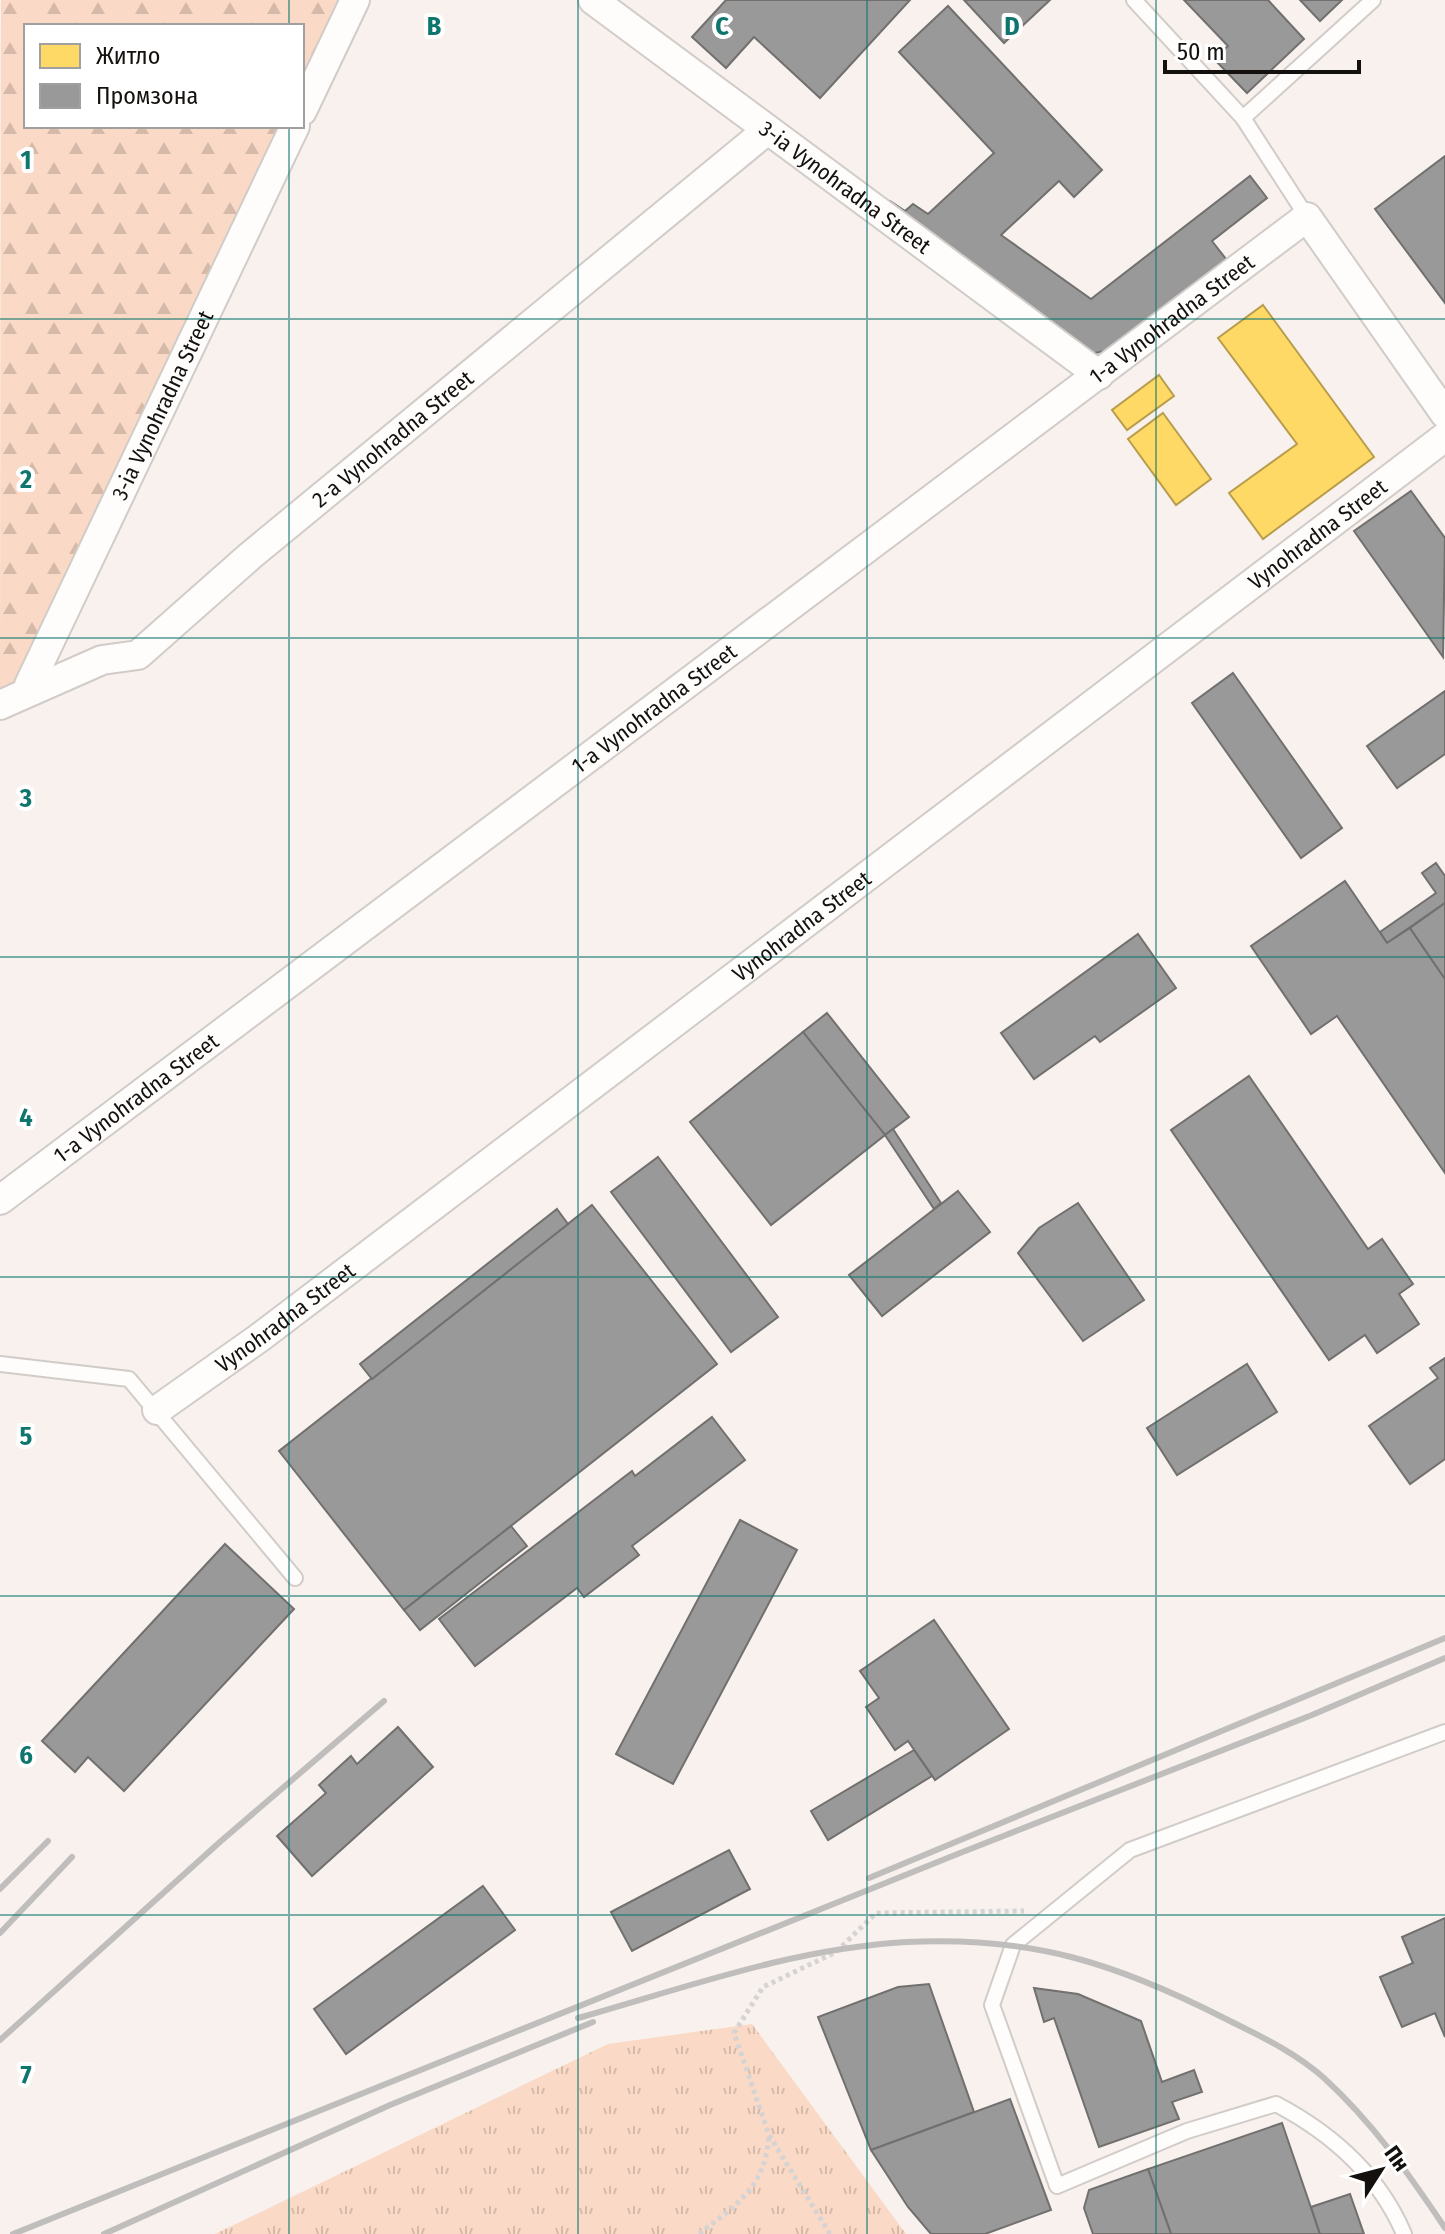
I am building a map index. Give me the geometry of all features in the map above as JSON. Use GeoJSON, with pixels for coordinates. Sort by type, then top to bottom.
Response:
{"type":"FeatureCollection","features":[{"type":"Feature","properties":{"kind":"street"},"geometry":{"type":"LineString","coordinates":[[304,107],[355,0]]}},
{"type":"Feature","properties":{"kind":"street","name":"3-ia Vynohradna Street"},"geometry":{"type":"LineString","coordinates":[[593,0],[1099,375]]}},
{"type":"Feature","properties":{"kind":"street","name":"3-ia Vynohradna Street"},"geometry":{"type":"LineString","coordinates":[[29,685],[294,128]]}},
{"type":"Feature","properties":{"kind":"street","name":"2-a Vynohradna Street"},"geometry":{"type":"LineString","coordinates":[[0,705],[102,660],[138,655],[274,536],[766,131]]}},
{"type":"Feature","properties":{"kind":"street"},"geometry":{"type":"LineString","coordinates":[[1307,217],[1445,414]]}},
{"type":"Feature","properties":{"kind":"street","name":"1-a Vynohradna Street"},"geometry":{"type":"LineString","coordinates":[[0,1200],[1307,217]]}},
{"type":"Feature","properties":{"kind":"street","name":"Vynohradna Street"},"geometry":{"type":"LineString","coordinates":[[157,1410],[272,1329],[1445,437]]}},
{"type":"Feature","properties":{"kind":"lane"},"geometry":{"type":"LineString","coordinates":[[1134,0],[1243,118],[1307,217]]}},
{"type":"Feature","properties":{"kind":"lane"},"geometry":{"type":"LineString","coordinates":[[1243,118],[1373,0]]}},
{"type":"Feature","properties":{"kind":"lane"},"geometry":{"type":"LineString","coordinates":[[0,1364],[129,1379],[295,1578]]}},
{"type":"Feature","properties":{"kind":"lane"},"geometry":{"type":"LineString","coordinates":[[1404,2234],[1396,2216],[1359,2164],[1316,2125],[1276,2104],[1187,2131],[1057,2186],[992,2005],[1013,1945],[1130,1850],[1445,1732]]}},
{"type":"Feature","properties":{"kind":"path"},"geometry":{"type":"LineString","coordinates":[[829,2233],[769,2135],[734,2033],[763,1987],[836,1952],[876,1913],[1058,1908]]}},
{"type":"Feature","properties":{"kind":"path"},"geometry":{"type":"LineString","coordinates":[[699,2234],[748,2195],[767,2162],[769,2135]]}},
{"type":"Feature","properties":{"kind":"green space"},"geometry":{"type":"Polygon","coordinates":[[[1,0],[355,0],[304,107],[304,24],[24,24],[24,128],[294,128],[29,685],[0,700],[1,0]]]}},
{"type":"Feature","properties":{"kind":"green space"},"geometry":{"type":"Polygon","coordinates":[[[752,2024],[906,2234],[215,2234],[608,2044],[752,2024]]]}},
{"type":"Feature","properties":{"kind":"building: Житло"},"geometry":{"type":"Polygon","coordinates":[[[1263,305],[1374,457],[1263,539],[1229,493],[1297,444],[1218,338],[1263,305]]]}},
{"type":"Feature","properties":{"kind":"building: Житло"},"geometry":{"type":"Polygon","coordinates":[[[1159,375],[1174,396],[1127,430],[1112,410],[1159,375]]]}},
{"type":"Feature","properties":{"kind":"building: Житло"},"geometry":{"type":"Polygon","coordinates":[[[1163,413],[1211,479],[1176,505],[1128,439],[1163,413]]]}},
{"type":"Feature","properties":{"kind":"building: Промзона"},"geometry":{"type":"Polygon","coordinates":[[[726,0],[910,0],[820,98],[754,37],[726,68],[692,37],[726,0]]]}},
{"type":"Feature","properties":{"kind":"building: Промзона"},"geometry":{"type":"Polygon","coordinates":[[[964,0],[1050,0],[1004,43],[964,0]]]}},
{"type":"Feature","properties":{"kind":"building: Промзона"},"geometry":{"type":"Polygon","coordinates":[[[1184,0],[1268,0],[1304,39],[1247,93],[1214,59],[1228,46],[1184,0]]]}},
{"type":"Feature","properties":{"kind":"building: Промзона"},"geometry":{"type":"Polygon","coordinates":[[[1300,0],[1342,0],[1320,21],[1300,0]]]}},
{"type":"Feature","properties":{"kind":"building: Промзона"},"geometry":{"type":"Polygon","coordinates":[[[948,6],[1102,170],[1074,197],[1059,181],[1001,235],[1091,299],[1250,176],[1267,198],[1212,241],[1226,259],[1104,351],[1087,355],[879,211],[890,201],[905,211],[913,204],[928,214],[994,153],[899,52],[948,6]]]}},
{"type":"Feature","properties":{"kind":"building: Промзона"},"geometry":{"type":"Polygon","coordinates":[[[1445,156],[1445,303],[1375,209],[1445,156]]]}},
{"type":"Feature","properties":{"kind":"building: Промзона"},"geometry":{"type":"Polygon","coordinates":[[[1411,491],[1445,538],[1443,657],[1354,531],[1411,491]]]}},
{"type":"Feature","properties":{"kind":"building: Промзона"},"geometry":{"type":"Polygon","coordinates":[[[1233,673],[1342,828],[1301,858],[1192,703],[1233,673]]]}},
{"type":"Feature","properties":{"kind":"building: Промзона"},"geometry":{"type":"Polygon","coordinates":[[[1445,691],[1445,754],[1397,788],[1367,746],[1445,691]]]}},
{"type":"Feature","properties":{"kind":"building: Промзона"},"geometry":{"type":"Polygon","coordinates":[[[1436,863],[1445,876],[1445,903],[1387,943],[1380,932],[1436,893],[1422,873],[1436,863]]]}},
{"type":"Feature","properties":{"kind":"building: Промзона"},"geometry":{"type":"Polygon","coordinates":[[[1345,881],[1387,943],[1410,928],[1445,979],[1445,1173],[1337,1016],[1311,1034],[1251,946],[1345,881]]]}},
{"type":"Feature","properties":{"kind":"building: Промзона"},"geometry":{"type":"Polygon","coordinates":[[[1445,903],[1445,979],[1410,928],[1445,903]]]}},
{"type":"Feature","properties":{"kind":"building: Промзона"},"geometry":{"type":"Polygon","coordinates":[[[1138,934],[1176,988],[1100,1042],[1095,1036],[1034,1079],[1001,1033],[1138,934]]]}},
{"type":"Feature","properties":{"kind":"building: Промзона"},"geometry":{"type":"Polygon","coordinates":[[[827,1013],[909,1117],[885,1135],[803,1032],[827,1013]]]}},
{"type":"Feature","properties":{"kind":"building: Промзона"},"geometry":{"type":"Polygon","coordinates":[[[803,1032],[885,1135],[771,1225],[690,1122],[803,1032]]]}},
{"type":"Feature","properties":{"kind":"building: Промзона"},"geometry":{"type":"Polygon","coordinates":[[[1249,1076],[1368,1249],[1382,1239],[1413,1284],[1399,1294],[1419,1324],[1377,1353],[1365,1335],[1329,1360],[1171,1130],[1249,1076]]]}},
{"type":"Feature","properties":{"kind":"building: Промзона"},"geometry":{"type":"Polygon","coordinates":[[[893,1129],[941,1203],[934,1209],[885,1135],[893,1129]]]}},
{"type":"Feature","properties":{"kind":"building: Промзона"},"geometry":{"type":"Polygon","coordinates":[[[658,1157],[778,1317],[731,1352],[611,1192],[658,1157]]]}},
{"type":"Feature","properties":{"kind":"building: Промзона"},"geometry":{"type":"Polygon","coordinates":[[[958,1191],[990,1232],[882,1316],[849,1275],[958,1191]]]}},
{"type":"Feature","properties":{"kind":"building: Промзона"},"geometry":{"type":"Polygon","coordinates":[[[1078,1203],[1144,1300],[1083,1341],[1018,1253],[1039,1228],[1078,1203]]]}},
{"type":"Feature","properties":{"kind":"building: Промзона"},"geometry":{"type":"Polygon","coordinates":[[[592,1205],[717,1364],[404,1610],[279,1451],[592,1205]]]}},
{"type":"Feature","properties":{"kind":"building: Промзона"},"geometry":{"type":"Polygon","coordinates":[[[557,1209],[568,1224],[372,1379],[360,1364],[557,1209]]]}},
{"type":"Feature","properties":{"kind":"building: Промзона"},"geometry":{"type":"Polygon","coordinates":[[[1445,1358],[1445,1459],[1410,1484],[1369,1426],[1438,1378],[1430,1368],[1445,1358]]]}},
{"type":"Feature","properties":{"kind":"building: Промзона"},"geometry":{"type":"Polygon","coordinates":[[[1247,1364],[1277,1412],[1177,1475],[1147,1428],[1247,1364]]]}},
{"type":"Feature","properties":{"kind":"building: Промзона"},"geometry":{"type":"Polygon","coordinates":[[[712,1417],[745,1460],[632,1546],[639,1555],[584,1597],[577,1588],[475,1666],[439,1619],[632,1471],[635,1476],[712,1417]]]}},
{"type":"Feature","properties":{"kind":"building: Промзона"},"geometry":{"type":"Polygon","coordinates":[[[740,1520],[797,1550],[673,1784],[616,1754],[740,1520]]]}},
{"type":"Feature","properties":{"kind":"building: Промзона"},"geometry":{"type":"Polygon","coordinates":[[[511,1526],[527,1546],[420,1630],[404,1610],[511,1526]]]}},
{"type":"Feature","properties":{"kind":"building: Промзона"},"geometry":{"type":"Polygon","coordinates":[[[225,1544],[294,1609],[124,1791],[88,1757],[75,1772],[42,1741],[225,1544]]]}},
{"type":"Feature","properties":{"kind":"building: Промзона"},"geometry":{"type":"Polygon","coordinates":[[[934,1620],[1009,1729],[935,1780],[908,1741],[895,1750],[866,1707],[879,1698],[860,1671],[934,1620]]]}},
{"type":"Feature","properties":{"kind":"building: Промзона"},"geometry":{"type":"Polygon","coordinates":[[[398,1727],[433,1767],[312,1876],[277,1836],[326,1793],[319,1785],[351,1756],[357,1764],[398,1727]]]}},
{"type":"Feature","properties":{"kind":"building: Промзона"},"geometry":{"type":"Polygon","coordinates":[[[914,1750],[932,1776],[828,1840],[811,1811],[914,1750]]]}},
{"type":"Feature","properties":{"kind":"building: Промзона"},"geometry":{"type":"Polygon","coordinates":[[[729,1850],[750,1889],[632,1951],[611,1912],[729,1850]]]}},
{"type":"Feature","properties":{"kind":"building: Промзона"},"geometry":{"type":"Polygon","coordinates":[[[483,1886],[515,1930],[346,2054],[314,2009],[483,1886]]]}},
{"type":"Feature","properties":{"kind":"building: Промзона"},"geometry":{"type":"Polygon","coordinates":[[[1445,1918],[1445,2037],[1435,2013],[1402,2027],[1380,1977],[1413,1963],[1402,1937],[1445,1918]]]}},
{"type":"Feature","properties":{"kind":"building: Промзона"},"geometry":{"type":"Polygon","coordinates":[[[929,1984],[974,2112],[871,2150],[818,2017],[898,1987],[929,1984]]]}},
{"type":"Feature","properties":{"kind":"building: Промзона"},"geometry":{"type":"Polygon","coordinates":[[[1034,1988],[1078,1994],[1141,2021],[1162,2082],[1194,2070],[1202,2092],[1172,2102],[1179,2119],[1099,2147],[1054,2018],[1044,2022],[1034,1988]]]}},
{"type":"Feature","properties":{"kind":"building: Промзона"},"geometry":{"type":"Polygon","coordinates":[[[1010,2099],[1051,2210],[985,2234],[931,2234],[908,2207],[871,2150],[1010,2099]]]}},
{"type":"Feature","properties":{"kind":"building: Промзона"},"geometry":{"type":"Polygon","coordinates":[[[1282,2123],[1320,2234],[1171,2234],[1148,2169],[1282,2123]]]}},
{"type":"Feature","properties":{"kind":"building: Промзона"},"geometry":{"type":"Polygon","coordinates":[[[1148,2169],[1171,2234],[1093,2234],[1084,2208],[1089,2190],[1148,2169]]]}},
{"type":"Feature","properties":{"kind":"building: Промзона"},"geometry":{"type":"Polygon","coordinates":[[[1350,2194],[1364,2234],[1320,2234],[1311,2207],[1350,2194]]]}},
{"type":"Feature","properties":{"kind":"railway"},"geometry":{"type":"LineString","coordinates":[[869,1878],[1445,1638]]}},
{"type":"Feature","properties":{"kind":"railway"},"geometry":{"type":"LineString","coordinates":[[13,2234],[955,1855],[1312,1715],[1445,1658]]}},
{"type":"Feature","properties":{"kind":"railway"},"geometry":{"type":"LineString","coordinates":[[0,2040],[221,1841],[384,1701]]}},
{"type":"Feature","properties":{"kind":"railway"},"geometry":{"type":"LineString","coordinates":[[0,1889],[48,1841]]}},
{"type":"Feature","properties":{"kind":"railway"},"geometry":{"type":"LineString","coordinates":[[0,1933],[72,1857]]}},
{"type":"Feature","properties":{"kind":"railway"},"geometry":{"type":"LineString","coordinates":[[578,2018],[740,1971],[865,1946],[952,1941],[1034,1949],[1072,1957],[1110,1968],[1186,1999],[1301,2060],[1342,2095],[1374,2131],[1445,2228]]}},
{"type":"Feature","properties":{"kind":"railway"},"geometry":{"type":"LineString","coordinates":[[104,2234],[390,2105],[593,2022]]}}]}
